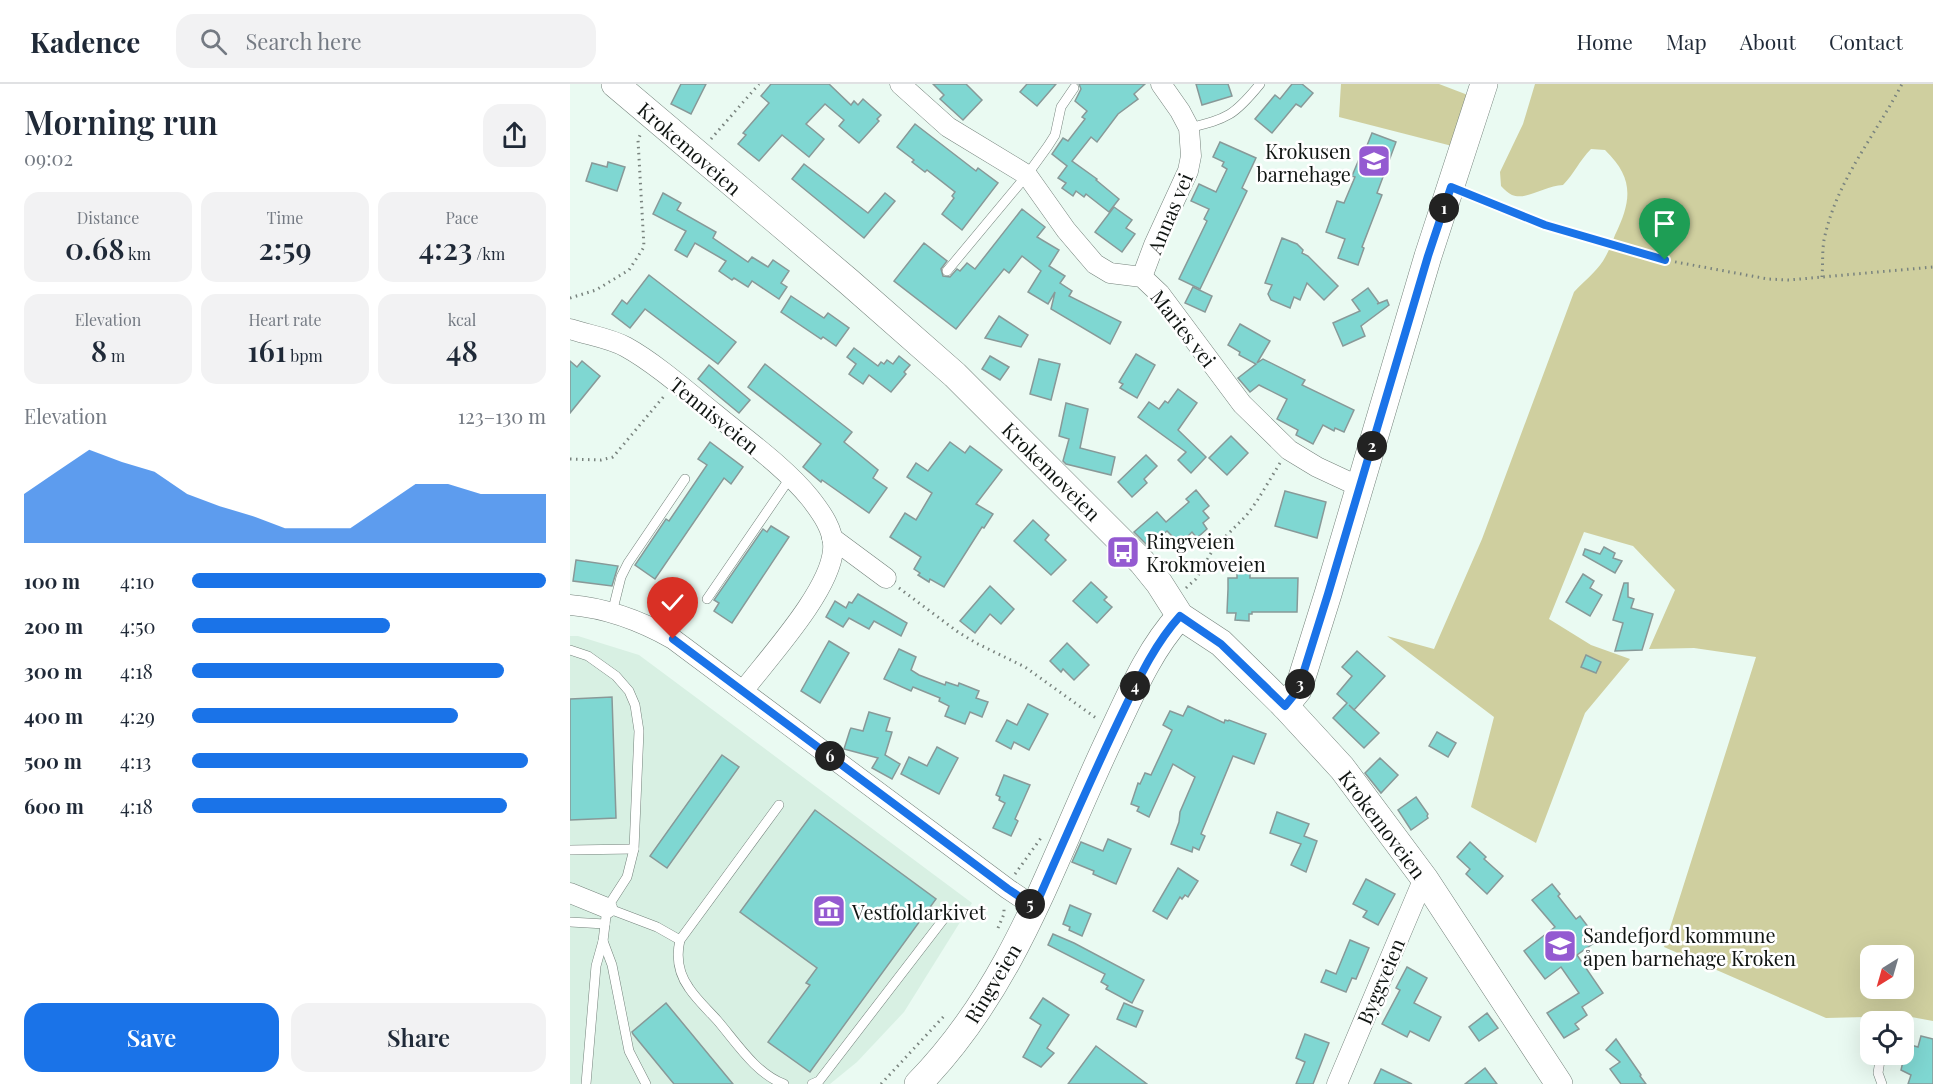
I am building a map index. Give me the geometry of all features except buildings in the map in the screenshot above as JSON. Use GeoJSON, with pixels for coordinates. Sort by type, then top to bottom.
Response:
{"type":"FeatureCollection","features":[{"type":"Feature","properties":{"kind":"main road","name":"Krokemoveien"},"geometry":{"type":"LineString","coordinates":[[615,84],[848,281],[955,375],[1142,562],[1159,583],[1285,706],[1342,768],[1424,878],[1559,1084]]}},
{"type":"Feature","properties":{"kind":"main road"},"geometry":{"type":"LineString","coordinates":[[1285,706],[1298,690],[1428,256],[1484,84]]}},
{"type":"Feature","properties":{"kind":"main road","name":"Ringveien"},"geometry":{"type":"LineString","coordinates":[[918,1084],[952,1046],[990,993],[1009,960],[1136,685],[1181,603]]}},
{"type":"Feature","properties":{"kind":"street","name":"Maries vei"},"geometry":{"type":"LineString","coordinates":[[900,84],[948,127],[1027,175],[1066,230],[1095,264],[1110,273],[1142,277],[1160,294],[1242,404],[1289,450],[1360,487]]}},
{"type":"Feature","properties":{"kind":"street","name":"Annas vei"},"geometry":{"type":"LineString","coordinates":[[1142,277],[1188,171],[1191,156],[1189,128],[1161,84]]}},
{"type":"Feature","properties":{"kind":"street","name":"Tennisveien"},"geometry":{"type":"LineString","coordinates":[[570,329],[626,347],[675,382],[790,478],[808,495],[823,515],[834,550],[830,570],[814,598],[743,691]]}},
{"type":"Feature","properties":{"kind":"street","name":"Tennisveien"},"geometry":{"type":"LineString","coordinates":[[832,538],[886,578]]}},
{"type":"Feature","properties":{"kind":"street"},"geometry":{"type":"LineString","coordinates":[[570,605],[592,607],[634,620],[673,639],[1035,907]]}},
{"type":"Feature","properties":{"kind":"street","name":"Byggveien"},"geometry":{"type":"LineString","coordinates":[[1337,1084],[1424,878]]}},
{"type":"Feature","properties":{"kind":"street"},"geometry":{"type":"LineString","coordinates":[[570,893],[606,916]]}},
{"type":"Feature","properties":{"kind":"lane"},"geometry":{"type":"LineString","coordinates":[[1189,128],[1232,114],[1241,107],[1260,84]]}},
{"type":"Feature","properties":{"kind":"lane"},"geometry":{"type":"LineString","coordinates":[[947,271],[1027,175],[1054,135],[1060,107],[1074,88]]}},
{"type":"Feature","properties":{"kind":"lane"},"geometry":{"type":"LineString","coordinates":[[707,599],[790,478]]}},
{"type":"Feature","properties":{"kind":"lane"},"geometry":{"type":"LineString","coordinates":[[612,613],[621,577],[628,563],[685,479]]}},
{"type":"Feature","properties":{"kind":"lane"},"geometry":{"type":"LineString","coordinates":[[570,650],[588,656],[616,676],[629,691],[635,705],[639,731],[634,849],[627,877],[606,916],[603,941],[596,966],[586,1084]]}},
{"type":"Feature","properties":{"kind":"lane"},"geometry":{"type":"LineString","coordinates":[[779,804],[680,940],[677,954],[680,969],[689,988],[760,1069],[784,1084]]}},
{"type":"Feature","properties":{"kind":"lane"},"geometry":{"type":"LineString","coordinates":[[570,850],[634,849]]}},
{"type":"Feature","properties":{"kind":"lane"},"geometry":{"type":"LineString","coordinates":[[812,1084],[819,1082],[949,912]]}},
{"type":"Feature","properties":{"kind":"lane"},"geometry":{"type":"LineString","coordinates":[[570,922],[606,916],[657,927],[680,940]]}},
{"type":"Feature","properties":{"kind":"lane"},"geometry":{"type":"LineString","coordinates":[[603,941],[612,965],[629,1051],[646,1084]]}},
{"type":"Feature","properties":{"kind":"lane"},"geometry":{"type":"LineString","coordinates":[[1879,1065],[1878,1073],[1882,1084]]}},
{"type":"Feature","properties":{"kind":"path"},"geometry":{"type":"LineString","coordinates":[[698,155],[759,84]]}},
{"type":"Feature","properties":{"kind":"path"},"geometry":{"type":"LineString","coordinates":[[1822,277],[1824,242],[1834,206],[1862,149],[1902,84]]}},
{"type":"Feature","properties":{"kind":"path"},"geometry":{"type":"LineString","coordinates":[[570,298],[596,290],[629,270],[644,248],[639,141],[642,130],[660,122]]}},
{"type":"Feature","properties":{"kind":"path"},"geometry":{"type":"LineString","coordinates":[[1451,187],[1545,225],[1665,260],[1768,279],[1790,280],[1933,267]]}},
{"type":"Feature","properties":{"kind":"path"},"geometry":{"type":"LineString","coordinates":[[570,459],[601,460],[613,457],[675,382]]}},
{"type":"Feature","properties":{"kind":"path"},"geometry":{"type":"LineString","coordinates":[[1181,603],[1214,548],[1246,516],[1289,450]]}},
{"type":"Feature","properties":{"kind":"path"},"geometry":{"type":"LineString","coordinates":[[886,578],[958,632],[1025,667],[1099,720]]}},
{"type":"Feature","properties":{"kind":"path"},"geometry":{"type":"LineString","coordinates":[[997,931],[1005,914],[1004,906]]}},
{"type":"Feature","properties":{"kind":"path"},"geometry":{"type":"LineString","coordinates":[[881,1084],[948,1012]]}},
{"type":"Feature","properties":{"kind":"shaded area"},"geometry":{"type":"Polygon","coordinates":[[[570,636],[578,636],[639,655],[972,903],[904,1012],[857,1062],[830,1084],[570,1084],[570,636]]]}},
{"type":"Feature","properties":{"kind":"green space"},"geometry":{"type":"Polygon","coordinates":[[[1341,84],[1439,84],[1473,97],[1456,147],[1339,117],[1341,84]]]}},
{"type":"Feature","properties":{"kind":"green space"},"geometry":{"type":"Polygon","coordinates":[[[1535,84],[1933,84],[1933,1021],[1914,1017],[1914,1011],[1860,1011],[1860,1017],[1826,1018],[1664,947],[1756,657],[1694,648],[1649,649],[1675,590],[1633,546],[1584,532],[1549,619],[1591,645],[1630,659],[1585,713],[1536,843],[1471,807],[1494,717],[1387,636],[1434,649],[1482,539],[1574,292],[1603,261],[1621,222],[1627,200],[1625,180],[1621,170],[1605,150],[1591,149],[1563,185],[1523,196],[1512,195],[1501,186],[1500,172],[1523,124],[1535,84]]]}},
{"type":"Feature","properties":{"kind":"place","name":"Krokusen barnehage"},"geometry":{"type":"Point","coordinates":[1374,161]}},
{"type":"Feature","properties":{"kind":"place","name":"Ringveien Krokmoveien"},"geometry":{"type":"Point","coordinates":[1123,552]}},
{"type":"Feature","properties":{"kind":"place","name":"Vestfoldarkivet"},"geometry":{"type":"Point","coordinates":[829,911]}},
{"type":"Feature","properties":{"kind":"place","name":"Sandefjord kommune åpen barnehage Kroken"},"geometry":{"type":"Point","coordinates":[1560,946]}},
{"type":"Feature","properties":{"kind":"route"},"geometry":{"type":"LineString","coordinates":[[673,639],[1035,907],[1098,764],[1136,685],[1168,629],[1180,616],[1204,630],[1221,644],[1285,706],[1298,690],[1428,256],[1451,187],[1545,225],[1665,260]]}}]}
